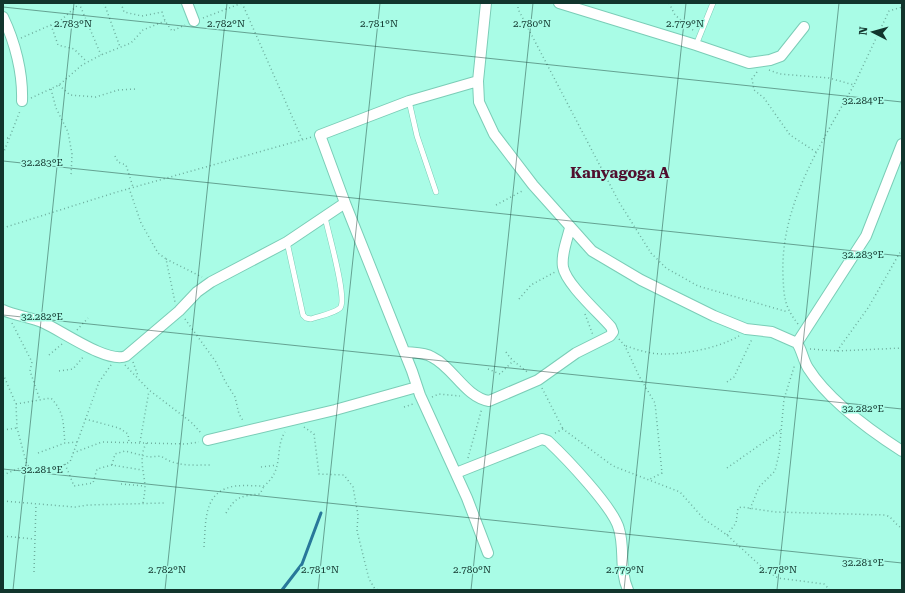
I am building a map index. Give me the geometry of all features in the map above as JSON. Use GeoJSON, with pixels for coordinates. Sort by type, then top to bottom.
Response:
{"type":"FeatureCollection","features":[{"type":"Feature","properties":{"kind":"street"},"geometry":{"type":"LineString","coordinates":[[187,3],[194,21]]}},
{"type":"Feature","properties":{"kind":"street"},"geometry":{"type":"LineString","coordinates":[[486,3],[478,81],[479,102],[494,134],[533,185],[570,228],[592,251],[599,256],[648,283],[714,316],[750,329],[778,334],[799,347],[808,368],[817,380],[855,418],[902,451]]}},
{"type":"Feature","properties":{"kind":"street"},"geometry":{"type":"LineString","coordinates":[[559,3],[696,45],[749,63],[770,60],[781,56],[804,27]]}},
{"type":"Feature","properties":{"kind":"street"},"geometry":{"type":"LineString","coordinates":[[3,17],[13,41],[23,87],[22,101]]}},
{"type":"Feature","properties":{"kind":"street"},"geometry":{"type":"LineString","coordinates":[[478,81],[409,101],[320,135],[345,203],[405,352],[422,401],[460,471],[488,553]]}},
{"type":"Feature","properties":{"kind":"street"},"geometry":{"type":"LineString","coordinates":[[799,347],[804,331],[866,236],[902,144]]}},
{"type":"Feature","properties":{"kind":"street"},"geometry":{"type":"LineString","coordinates":[[4,311],[46,324],[90,348],[117,358],[123,358],[179,311],[197,292],[211,282],[287,242],[325,218],[345,203]]}},
{"type":"Feature","properties":{"kind":"street"},"geometry":{"type":"LineString","coordinates":[[405,352],[424,354],[434,357],[481,399],[494,400],[536,381],[576,353],[610,336],[613,332],[611,327],[579,293],[563,268],[563,258],[570,228]]}},
{"type":"Feature","properties":{"kind":"street"},"geometry":{"type":"LineString","coordinates":[[208,440],[417,388]]}},
{"type":"Feature","properties":{"kind":"street"},"geometry":{"type":"LineString","coordinates":[[460,471],[542,439],[548,441],[576,469],[614,519],[619,529],[623,570],[628,590]]}},
{"type":"Feature","properties":{"kind":"lane"},"geometry":{"type":"LineString","coordinates":[[708,13],[709,3]]}},
{"type":"Feature","properties":{"kind":"lane"},"geometry":{"type":"LineString","coordinates":[[696,45],[713,3]]}},
{"type":"Feature","properties":{"kind":"lane"},"geometry":{"type":"LineString","coordinates":[[409,101],[417,136],[436,192]]}},
{"type":"Feature","properties":{"kind":"lane"},"geometry":{"type":"LineString","coordinates":[[287,242],[302,315],[310,319],[339,309],[342,305],[341,286],[325,218]]}},
{"type":"Feature","properties":{"kind":"path"},"geometry":{"type":"LineString","coordinates":[[13,41],[60,21],[78,3],[101,55]]}},
{"type":"Feature","properties":{"kind":"path"},"geometry":{"type":"LineString","coordinates":[[104,3],[120,48]]}},
{"type":"Feature","properties":{"kind":"path"},"geometry":{"type":"LineString","coordinates":[[121,3],[124,12],[142,16],[162,12],[165,21],[172,31],[242,3],[302,139]]}},
{"type":"Feature","properties":{"kind":"path"},"geometry":{"type":"LineString","coordinates":[[518,3],[518,9],[619,202],[651,253],[666,268],[698,286],[788,312]]}},
{"type":"Feature","properties":{"kind":"path"},"geometry":{"type":"LineString","coordinates":[[670,3],[675,15],[699,35]]}},
{"type":"Feature","properties":{"kind":"path"},"geometry":{"type":"LineString","coordinates":[[804,331],[788,312],[785,302],[783,260],[792,207],[816,152],[854,84],[888,11],[902,7]]}},
{"type":"Feature","properties":{"kind":"path"},"geometry":{"type":"LineString","coordinates":[[3,154],[19,115],[22,101],[59,85],[88,62],[131,43],[143,30],[165,21]]}},
{"type":"Feature","properties":{"kind":"path"},"geometry":{"type":"LineString","coordinates":[[51,25],[58,45],[74,49],[88,62]]}},
{"type":"Feature","properties":{"kind":"path"},"geometry":{"type":"LineString","coordinates":[[749,63],[761,67],[752,78],[754,90],[764,98],[790,135],[816,152]]}},
{"type":"Feature","properties":{"kind":"path"},"geometry":{"type":"LineString","coordinates":[[767,69],[780,74],[829,78],[854,84]]}},
{"type":"Feature","properties":{"kind":"path"},"geometry":{"type":"LineString","coordinates":[[59,85],[70,95],[96,97],[118,90],[137,89]]}},
{"type":"Feature","properties":{"kind":"path"},"geometry":{"type":"LineString","coordinates":[[51,89],[56,108],[68,132],[72,154],[71,177]]}},
{"type":"Feature","properties":{"kind":"path"},"geometry":{"type":"LineString","coordinates":[[3,228],[129,188],[320,135]]}},
{"type":"Feature","properties":{"kind":"path"},"geometry":{"type":"LineString","coordinates":[[3,138],[10,138]]}},
{"type":"Feature","properties":{"kind":"path"},"geometry":{"type":"LineString","coordinates":[[115,156],[118,162],[126,165],[133,187]]}},
{"type":"Feature","properties":{"kind":"path"},"geometry":{"type":"LineString","coordinates":[[496,205],[533,185]]}},
{"type":"Feature","properties":{"kind":"path"},"geometry":{"type":"LineString","coordinates":[[129,188],[141,223],[158,253],[166,259],[211,282]]}},
{"type":"Feature","properties":{"kind":"path"},"geometry":{"type":"LineString","coordinates":[[837,351],[868,308],[902,249]]}},
{"type":"Feature","properties":{"kind":"path"},"geometry":{"type":"LineString","coordinates":[[166,259],[173,296],[179,311],[216,362],[235,397],[239,414],[249,431]]}},
{"type":"Feature","properties":{"kind":"path"},"geometry":{"type":"LineString","coordinates":[[519,299],[531,285],[563,268]]}},
{"type":"Feature","properties":{"kind":"path"},"geometry":{"type":"LineString","coordinates":[[4,311],[32,362],[30,371],[40,400]]}},
{"type":"Feature","properties":{"kind":"path"},"geometry":{"type":"LineString","coordinates":[[585,312],[596,342]]}},
{"type":"Feature","properties":{"kind":"path"},"geometry":{"type":"LineString","coordinates":[[626,346],[649,353],[663,354],[688,351],[720,344],[738,337],[750,329]]}},
{"type":"Feature","properties":{"kind":"path"},"geometry":{"type":"LineString","coordinates":[[728,382],[734,377],[749,346],[750,329]]}},
{"type":"Feature","properties":{"kind":"path"},"geometry":{"type":"LineString","coordinates":[[613,332],[626,346],[639,376],[655,402],[662,473],[650,480]]}},
{"type":"Feature","properties":{"kind":"path"},"geometry":{"type":"LineString","coordinates":[[750,509],[759,487],[775,471],[784,399],[799,347],[837,351],[902,348]]}},
{"type":"Feature","properties":{"kind":"path"},"geometry":{"type":"LineString","coordinates":[[59,371],[73,369],[90,348]]}},
{"type":"Feature","properties":{"kind":"path"},"geometry":{"type":"LineString","coordinates":[[130,352],[138,378]]}},
{"type":"Feature","properties":{"kind":"path"},"geometry":{"type":"LineString","coordinates":[[506,352],[512,362],[524,369],[536,381],[563,429],[613,466],[680,492],[704,520],[727,535],[764,569],[778,578],[824,584],[830,590]]}},
{"type":"Feature","properties":{"kind":"path"},"geometry":{"type":"LineString","coordinates":[[3,374],[16,404],[17,428],[27,465],[43,474],[70,462],[99,382],[117,358],[149,390],[191,422],[208,440]]}},
{"type":"Feature","properties":{"kind":"path"},"geometry":{"type":"LineString","coordinates":[[488,369],[500,374],[512,362]]}},
{"type":"Feature","properties":{"kind":"path"},"geometry":{"type":"LineString","coordinates":[[140,442],[149,390]]}},
{"type":"Feature","properties":{"kind":"path"},"geometry":{"type":"LineString","coordinates":[[404,408],[439,394],[481,399],[460,471]]}},
{"type":"Feature","properties":{"kind":"path"},"geometry":{"type":"LineString","coordinates":[[16,404],[51,398],[59,407],[64,423],[64,443]]}},
{"type":"Feature","properties":{"kind":"path"},"geometry":{"type":"LineString","coordinates":[[85,419],[119,428],[128,434],[129,442]]}},
{"type":"Feature","properties":{"kind":"path"},"geometry":{"type":"LineString","coordinates":[[226,513],[238,497],[260,494],[264,486],[275,472],[282,437],[293,420],[314,434],[320,474],[344,475],[353,487],[358,515],[357,531],[369,578],[375,589],[379,590]]}},
{"type":"Feature","properties":{"kind":"path"},"geometry":{"type":"LineString","coordinates":[[3,430],[17,428]]}},
{"type":"Feature","properties":{"kind":"path"},"geometry":{"type":"LineString","coordinates":[[542,439],[563,429]]}},
{"type":"Feature","properties":{"kind":"path"},"geometry":{"type":"LineString","coordinates":[[727,468],[781,430]]}},
{"type":"Feature","properties":{"kind":"path"},"geometry":{"type":"LineString","coordinates":[[73,453],[102,442],[186,444],[208,440]]}},
{"type":"Feature","properties":{"kind":"path"},"geometry":{"type":"LineString","coordinates":[[38,454],[64,443],[77,442]]}},
{"type":"Feature","properties":{"kind":"path"},"geometry":{"type":"LineString","coordinates":[[144,502],[145,486],[142,470],[143,448],[147,442]]}},
{"type":"Feature","properties":{"kind":"path"},"geometry":{"type":"LineString","coordinates":[[112,465],[115,454],[125,451],[149,457],[161,456],[168,462],[179,465],[210,465]]}},
{"type":"Feature","properties":{"kind":"path"},"geometry":{"type":"LineString","coordinates":[[65,464],[74,486],[93,483],[98,469],[112,465],[142,470]]}},
{"type":"Feature","properties":{"kind":"path"},"geometry":{"type":"LineString","coordinates":[[3,475],[27,465]]}},
{"type":"Feature","properties":{"kind":"path"},"geometry":{"type":"LineString","coordinates":[[261,467],[277,465]]}},
{"type":"Feature","properties":{"kind":"path"},"geometry":{"type":"LineString","coordinates":[[121,484],[145,486]]}},
{"type":"Feature","properties":{"kind":"path"},"geometry":{"type":"LineString","coordinates":[[204,547],[206,518],[211,500],[216,493],[222,489],[237,486],[264,486]]}},
{"type":"Feature","properties":{"kind":"path"},"geometry":{"type":"LineString","coordinates":[[3,501],[75,507],[144,502],[164,503]]}},
{"type":"Feature","properties":{"kind":"path"},"geometry":{"type":"LineString","coordinates":[[34,572],[36,504]]}},
{"type":"Feature","properties":{"kind":"path"},"geometry":{"type":"LineString","coordinates":[[727,535],[736,523],[738,508],[775,512],[885,515],[889,516],[898,526],[902,528]]}},
{"type":"Feature","properties":{"kind":"path"},"geometry":{"type":"LineString","coordinates":[[3,536],[34,539]]}},
{"type":"Feature","properties":{"kind":"waterway"},"geometry":{"type":"LineString","coordinates":[[282,590],[302,564],[321,513]]}},
{"type":"Feature","properties":{"kind":"district","name":"Kanyagoga A"},"geometry":{"type":"Point","coordinates":[620,173]}}]}
